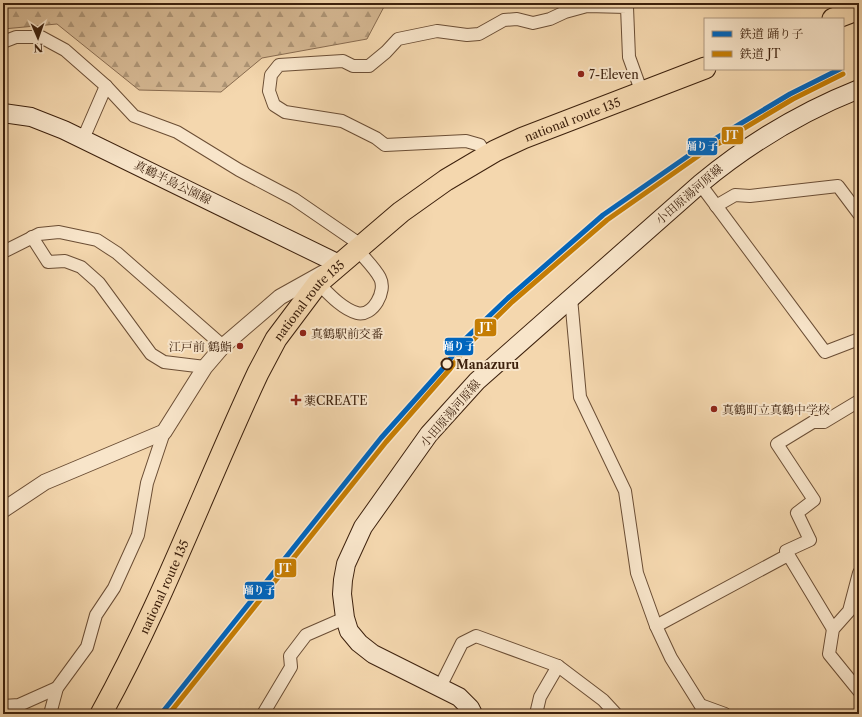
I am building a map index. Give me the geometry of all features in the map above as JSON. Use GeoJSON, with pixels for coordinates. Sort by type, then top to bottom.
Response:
{"type":"FeatureCollection","features":[{"type":"Feature","properties":{"kind":"highway"},"geometry":{"type":"LineString","coordinates":[[836,18],[859,9]]}},
{"type":"Feature","properties":{"kind":"highway","name":"national route 135"},"geometry":{"type":"LineString","coordinates":[[101,714],[130,660],[164,587],[258,373],[276,339],[318,282],[401,212],[446,180],[486,156],[523,138],[704,68]]}},
{"type":"Feature","properties":{"kind":"main road","name":"小田原湯河原線"},"geometry":{"type":"LineString","coordinates":[[473,714],[470,708],[459,697],[373,654],[359,643],[349,631],[345,618],[342,594],[346,564],[363,527],[429,434],[477,381],[700,184],[728,161],[770,133],[859,89]]}},
{"type":"Feature","properties":{"kind":"main road","name":"真鶴半島公園線"},"geometry":{"type":"LineString","coordinates":[[3,113],[39,120],[83,139],[339,264]]}},
{"type":"Feature","properties":{"kind":"street"},"geometry":{"type":"LineString","coordinates":[[486,156],[480,145],[466,141],[385,145],[376,138],[342,121],[285,112],[274,105],[269,91],[272,75],[279,65],[343,61],[353,66],[369,66],[386,52],[398,39],[437,31],[467,35],[479,34],[504,20],[517,19],[533,23],[550,19],[565,12],[587,6],[627,7],[629,56],[642,93]]}},
{"type":"Feature","properties":{"kind":"street"},"geometry":{"type":"LineString","coordinates":[[3,42],[16,37],[41,37],[65,50],[106,86],[134,116],[177,132],[239,170],[294,200],[359,247],[380,278],[384,288],[380,298],[369,310],[359,314],[332,297],[318,282]]}},
{"type":"Feature","properties":{"kind":"street"},"geometry":{"type":"LineString","coordinates":[[83,139],[106,86]]}},
{"type":"Feature","properties":{"kind":"street"},"geometry":{"type":"LineString","coordinates":[[700,184],[825,352],[859,339]]}},
{"type":"Feature","properties":{"kind":"street"},"geometry":{"type":"LineString","coordinates":[[716,206],[735,196],[750,196],[838,186],[859,214]]}},
{"type":"Feature","properties":{"kind":"street"},"geometry":{"type":"LineString","coordinates":[[3,252],[39,234],[59,232],[97,240],[117,253],[223,346]]}},
{"type":"Feature","properties":{"kind":"street"},"geometry":{"type":"LineString","coordinates":[[32,237],[48,262],[65,261],[81,267],[99,283],[150,354],[164,362],[205,368]]}},
{"type":"Feature","properties":{"kind":"street"},"geometry":{"type":"LineString","coordinates":[[50,714],[57,688],[87,647],[96,616],[114,588],[138,535],[147,483],[164,432],[205,368],[223,346],[280,297],[339,264]]}},
{"type":"Feature","properties":{"kind":"street"},"geometry":{"type":"LineString","coordinates":[[571,298],[580,398],[625,491],[638,573],[656,626],[671,658],[704,710],[724,714]]}},
{"type":"Feature","properties":{"kind":"street"},"geometry":{"type":"LineString","coordinates":[[833,630],[786,551],[810,540],[796,513],[814,500],[777,444],[813,422],[824,422],[859,401]]}},
{"type":"Feature","properties":{"kind":"street"},"geometry":{"type":"LineString","coordinates":[[3,510],[45,482],[164,432]]}},
{"type":"Feature","properties":{"kind":"street"},"geometry":{"type":"LineString","coordinates":[[656,626],[788,555]]}},
{"type":"Feature","properties":{"kind":"street"},"geometry":{"type":"LineString","coordinates":[[858,577],[849,611],[833,630],[828,654],[859,691]]}},
{"type":"Feature","properties":{"kind":"street"},"geometry":{"type":"LineString","coordinates":[[263,714],[291,667],[290,656],[306,635],[345,618]]}},
{"type":"Feature","properties":{"kind":"street"},"geometry":{"type":"LineString","coordinates":[[440,687],[462,643],[476,636],[558,666],[604,700],[616,714]]}},
{"type":"Feature","properties":{"kind":"street"},"geometry":{"type":"LineString","coordinates":[[536,714],[540,697],[558,666]]}},
{"type":"Feature","properties":{"kind":"street"},"geometry":{"type":"LineString","coordinates":[[3,706],[19,705],[57,688]]}},
{"type":"Feature","properties":{"kind":"green space"},"geometry":{"type":"Polygon","coordinates":[[[3,3],[386,3],[367,39],[262,58],[221,92],[139,90],[57,24],[3,29],[3,3]]]}},
{"type":"Feature","properties":{"kind":"rail line","name":"踊り子"},"geometry":{"type":"LineString","coordinates":[[161,714],[381,438],[446,365],[462,342],[508,298],[603,215],[698,149],[790,94],[838,70]]}},
{"type":"Feature","properties":{"kind":"rail line","name":"JT"},"geometry":{"type":"LineString","coordinates":[[169,714],[386,442],[450,369],[467,346],[512,302],[607,220],[701,154],[793,99],[843,74]]}},
{"type":"Feature","properties":{"kind":"place","name":"7-Eleven"},"geometry":{"type":"Point","coordinates":[581,74]}},
{"type":"Feature","properties":{"kind":"place","name":"真鶴駅前交番"},"geometry":{"type":"Point","coordinates":[303,333]}},
{"type":"Feature","properties":{"kind":"place","name":"江戸前 鶴鮨"},"geometry":{"type":"Point","coordinates":[240,346]}},
{"type":"Feature","properties":{"kind":"place","name":"Manazuru"},"geometry":{"type":"Point","coordinates":[447,364]}},
{"type":"Feature","properties":{"kind":"place","name":"薬CREATE"},"geometry":{"type":"Point","coordinates":[296,400]}},
{"type":"Feature","properties":{"kind":"place","name":"真鶴町立真鶴中学校"},"geometry":{"type":"Point","coordinates":[714,409]}}]}
